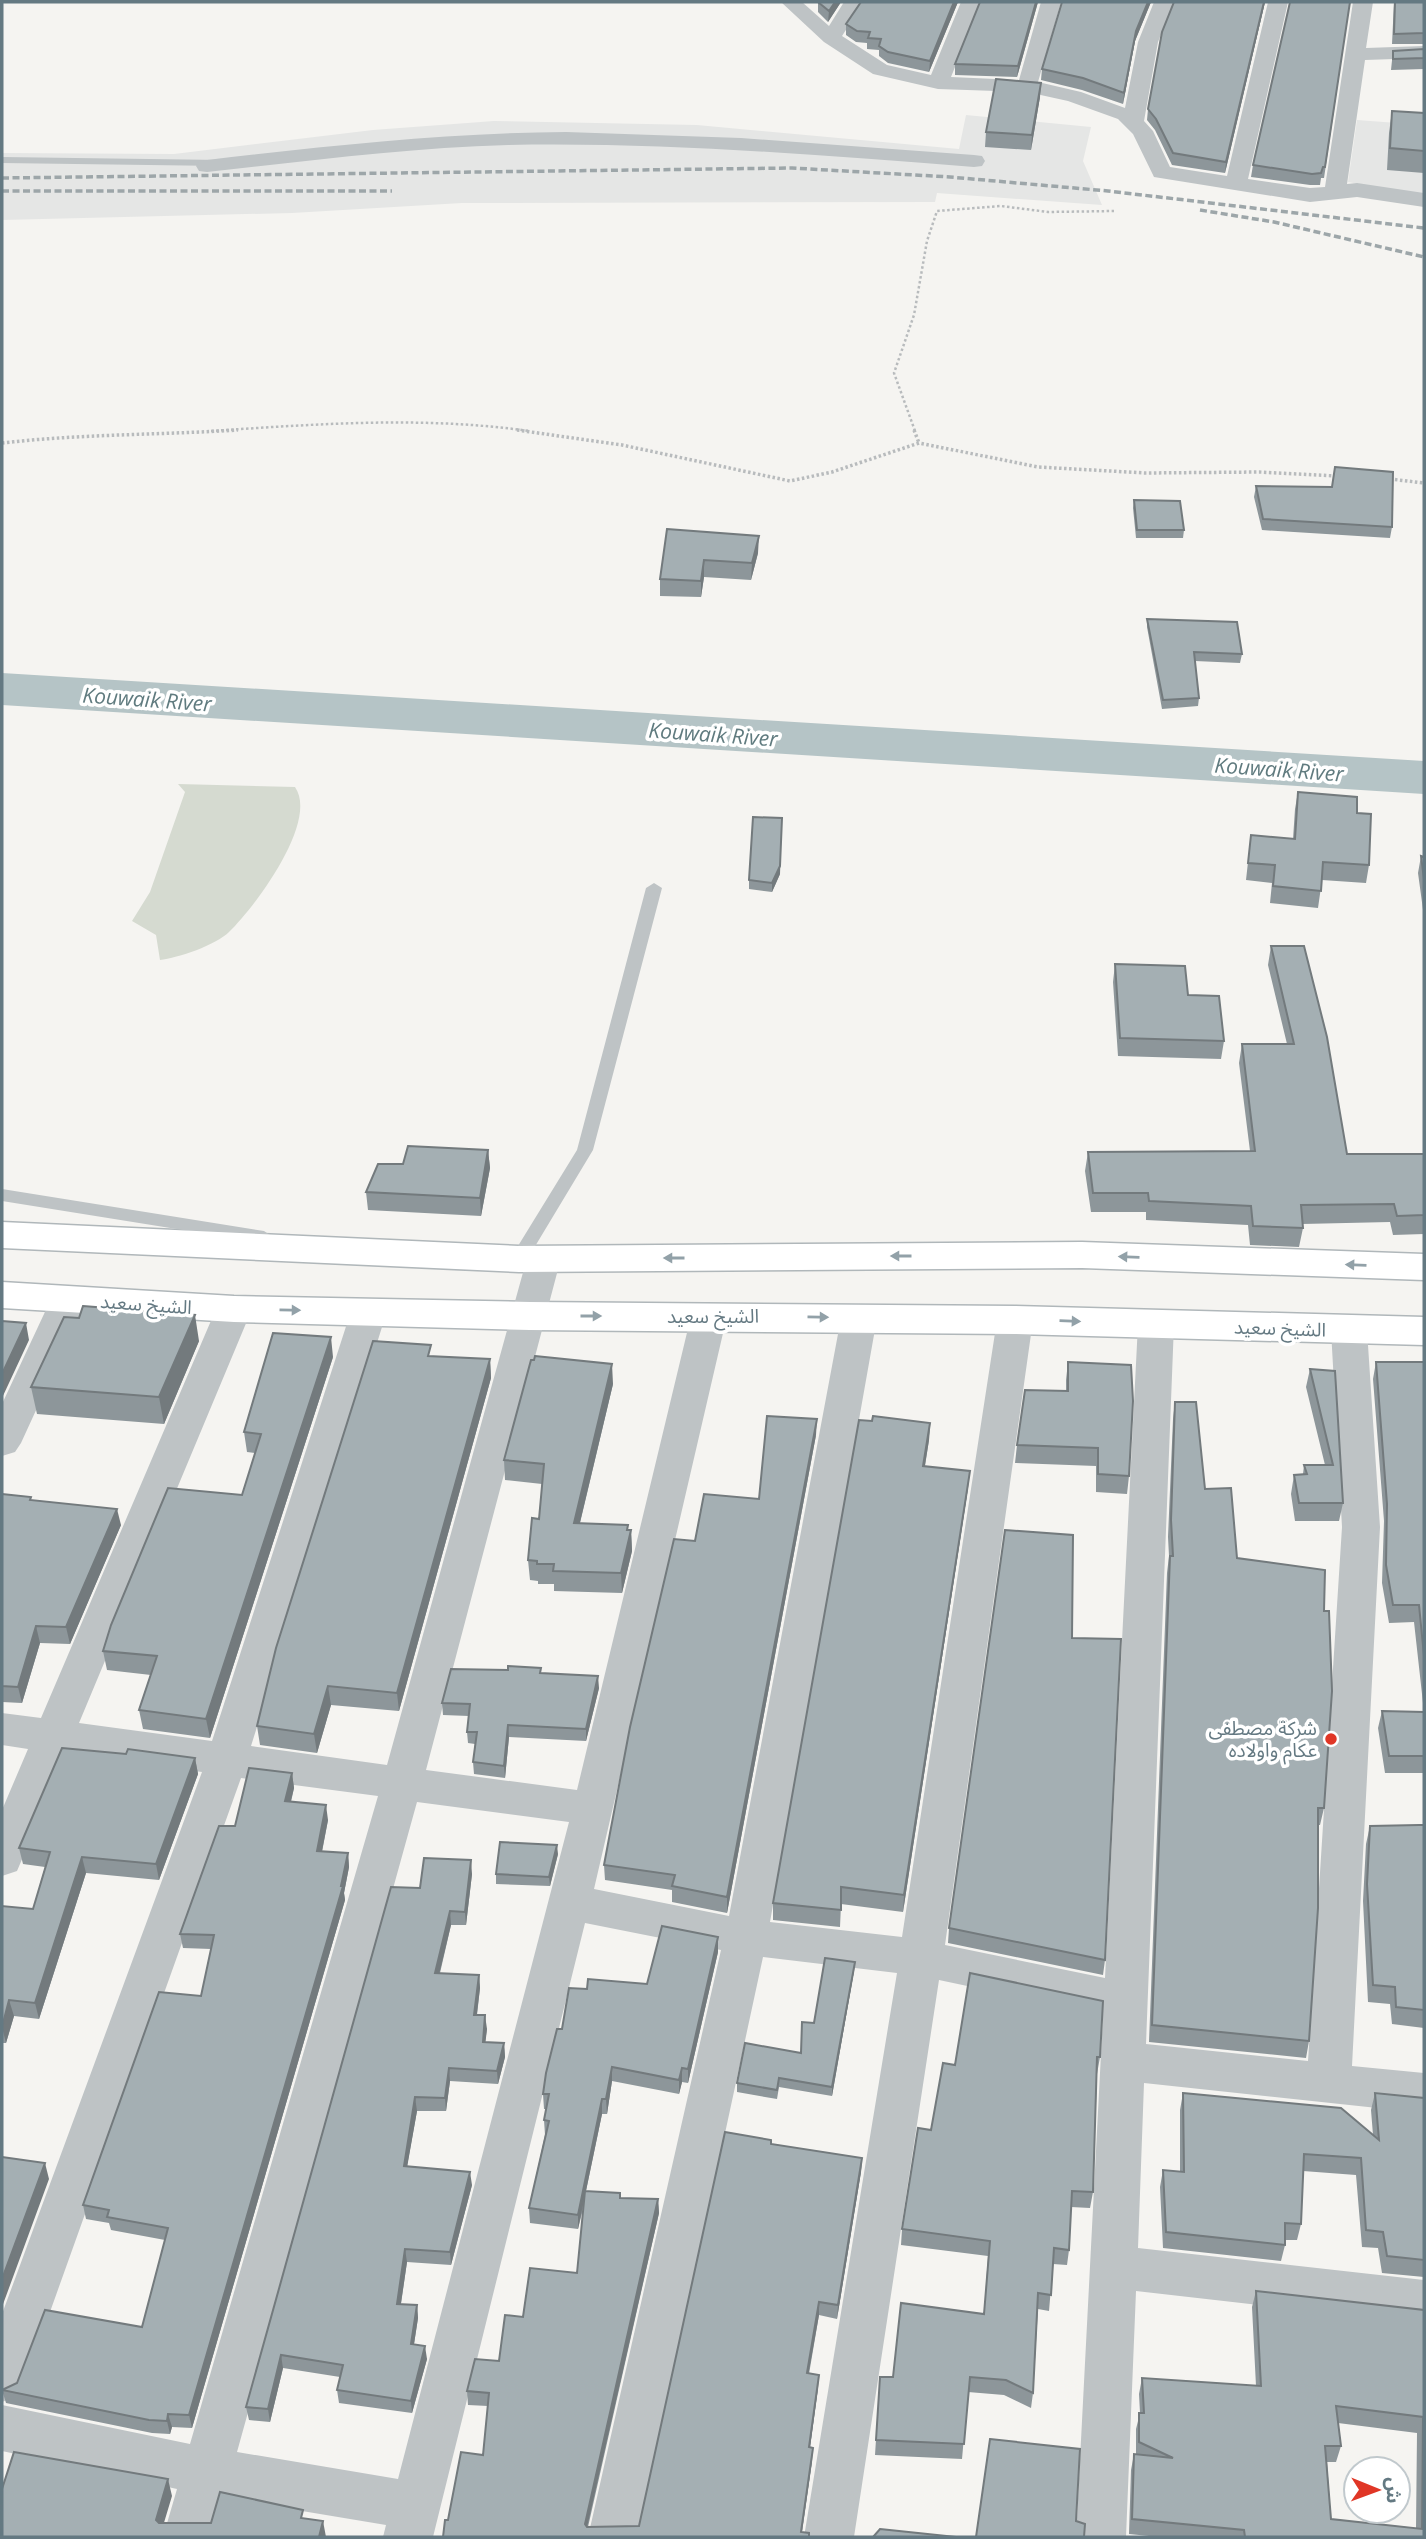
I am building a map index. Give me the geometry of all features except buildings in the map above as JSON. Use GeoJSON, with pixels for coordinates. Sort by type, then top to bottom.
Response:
{"type":"FeatureCollection","features":[{"type":"Feature","properties":{"kind":"main road"},"geometry":{"type":"LineString","coordinates":[[2,1235],[531,1259],[1082,1255],[1424,1267]]}},
{"type":"Feature","properties":{"kind":"main road","name":"الشيخ سعيد"},"geometry":{"type":"LineString","coordinates":[[2,1294],[234,1309],[530,1316],[1015,1320],[1424,1331]]}},
{"type":"Feature","properties":{"kind":"street"},"geometry":{"type":"LineString","coordinates":[[791,2],[831,38],[880,70],[938,83],[1027,86],[1074,96],[1125,115],[1142,131],[1162,172],[1310,195],[1357,191],[1424,200]]}},
{"type":"Feature","properties":{"kind":"street"},"geometry":{"type":"LineString","coordinates":[[831,38],[854,2]]}},
{"type":"Feature","properties":{"kind":"street"},"geometry":{"type":"LineString","coordinates":[[938,83],[971,2]]}},
{"type":"Feature","properties":{"kind":"street"},"geometry":{"type":"LineString","coordinates":[[1027,86],[1051,2]]}},
{"type":"Feature","properties":{"kind":"street"},"geometry":{"type":"LineString","coordinates":[[1133,122],[1148,42],[1164,2]]}},
{"type":"Feature","properties":{"kind":"street"},"geometry":{"type":"LineString","coordinates":[[1236,183],[1278,2]]}},
{"type":"Feature","properties":{"kind":"street"},"geometry":{"type":"LineString","coordinates":[[1335,193],[1363,2]]}},
{"type":"Feature","properties":{"kind":"street"},"geometry":{"type":"LineString","coordinates":[[1356,54],[1424,52]]}},
{"type":"Feature","properties":{"kind":"street"},"geometry":{"type":"LineString","coordinates":[[207,166],[383,146],[508,139],[736,144],[974,161]]}},
{"type":"Feature","properties":{"kind":"street"},"geometry":{"type":"LineString","coordinates":[[188,2537],[402,1783],[530,1316],[531,1259]]}},
{"type":"Feature","properties":{"kind":"street"},"geometry":{"type":"LineString","coordinates":[[2,1443],[69,1299]]}},
{"type":"Feature","properties":{"kind":"street"},"geometry":{"type":"LineString","coordinates":[[2,1859],[234,1309]]}},
{"type":"Feature","properties":{"kind":"street"},"geometry":{"type":"LineString","coordinates":[[2,2379],[226,1762],[369,1311]]}},
{"type":"Feature","properties":{"kind":"street"},"geometry":{"type":"LineString","coordinates":[[2,2428],[206,2471],[413,2522],[593,1809],[709,1316]]}},
{"type":"Feature","properties":{"kind":"street"},"geometry":{"type":"LineString","coordinates":[[613,2537],[746,1937],[859,1318]]}},
{"type":"Feature","properties":{"kind":"street"},"geometry":{"type":"LineString","coordinates":[[829,2537],[921,1958],[1015,1320]]}},
{"type":"Feature","properties":{"kind":"street"},"geometry":{"type":"LineString","coordinates":[[1101,2537],[1156,1324]]}},
{"type":"Feature","properties":{"kind":"street"},"geometry":{"type":"LineString","coordinates":[[1329,2082],[1361,1527],[1349,1330]]}},
{"type":"Feature","properties":{"kind":"street"},"geometry":{"type":"LineString","coordinates":[[2,1730],[593,1809]]}},
{"type":"Feature","properties":{"kind":"street"},"geometry":{"type":"LineString","coordinates":[[568,1902],[746,1937],[921,1958],[1126,2001]]}},
{"type":"Feature","properties":{"kind":"street"},"geometry":{"type":"LineString","coordinates":[[1123,2061],[1424,2092]]}},
{"type":"Feature","properties":{"kind":"street"},"geometry":{"type":"LineString","coordinates":[[1113,2267],[1424,2302]]}},
{"type":"Feature","properties":{"kind":"lane"},"geometry":{"type":"LineString","coordinates":[[2,160],[232,163]]}},
{"type":"Feature","properties":{"kind":"lane"},"geometry":{"type":"LineString","coordinates":[[531,1259],[585,1150],[654,888]]}},
{"type":"Feature","properties":{"kind":"lane"},"geometry":{"type":"LineString","coordinates":[[2,1195],[362,1252]]}},
{"type":"Feature","properties":{"kind":"path"},"geometry":{"type":"LineString","coordinates":[[919,443],[894,373],[914,315],[927,241],[937,211],[1001,206],[1048,212],[1114,211]]}},
{"type":"Feature","properties":{"kind":"path"},"geometry":{"type":"LineString","coordinates":[[2,443],[55,437],[139,436],[343,422],[473,423],[622,445],[790,481],[832,472],[919,443],[1038,467],[1146,473],[1259,472],[1340,477]]}},
{"type":"Feature","properties":{"kind":"path"},"geometry":{"type":"LineString","coordinates":[[1380,479],[1424,482]]}},
{"type":"Feature","properties":{"kind":"shaded area"},"geometry":{"type":"Polygon","coordinates":[[[966,115],[1091,127],[1083,161],[1102,205],[937,193],[935,202],[462,203],[292,213],[2,220],[2,153],[174,154],[373,130],[494,121],[697,125],[959,149],[966,115]]]}},
{"type":"Feature","properties":{"kind":"shaded area"},"geometry":{"type":"Polygon","coordinates":[[[1357,120],[1424,125],[1424,196],[1348,182],[1357,120]]]}},
{"type":"Feature","properties":{"kind":"shaded area"},"geometry":{"type":"Polygon","coordinates":[[[178,784],[295,787],[300,802],[292,841],[281,863],[240,920],[215,942],[177,957],[160,960],[156,935],[132,921],[150,892],[185,792],[178,784]]]}},
{"type":"Feature","properties":{"kind":"waterway","name":"Kouwaik River"},"geometry":{"type":"LineString","coordinates":[[2,689],[1424,778]]}},
{"type":"Feature","properties":{"kind":"railway"},"geometry":{"type":"LineString","coordinates":[[2,178],[792,168],[950,177],[1108,191],[1424,228]]}},
{"type":"Feature","properties":{"kind":"railway"},"geometry":{"type":"LineString","coordinates":[[2,191],[392,191]]}},
{"type":"Feature","properties":{"kind":"railway"},"geometry":{"type":"LineString","coordinates":[[1200,210],[1274,222],[1424,257]]}},
{"type":"Feature","properties":{"kind":"place","name":"شركة مصطفى عكام واولاده"},"geometry":{"type":"Point","coordinates":[1331,1739]}}]}
